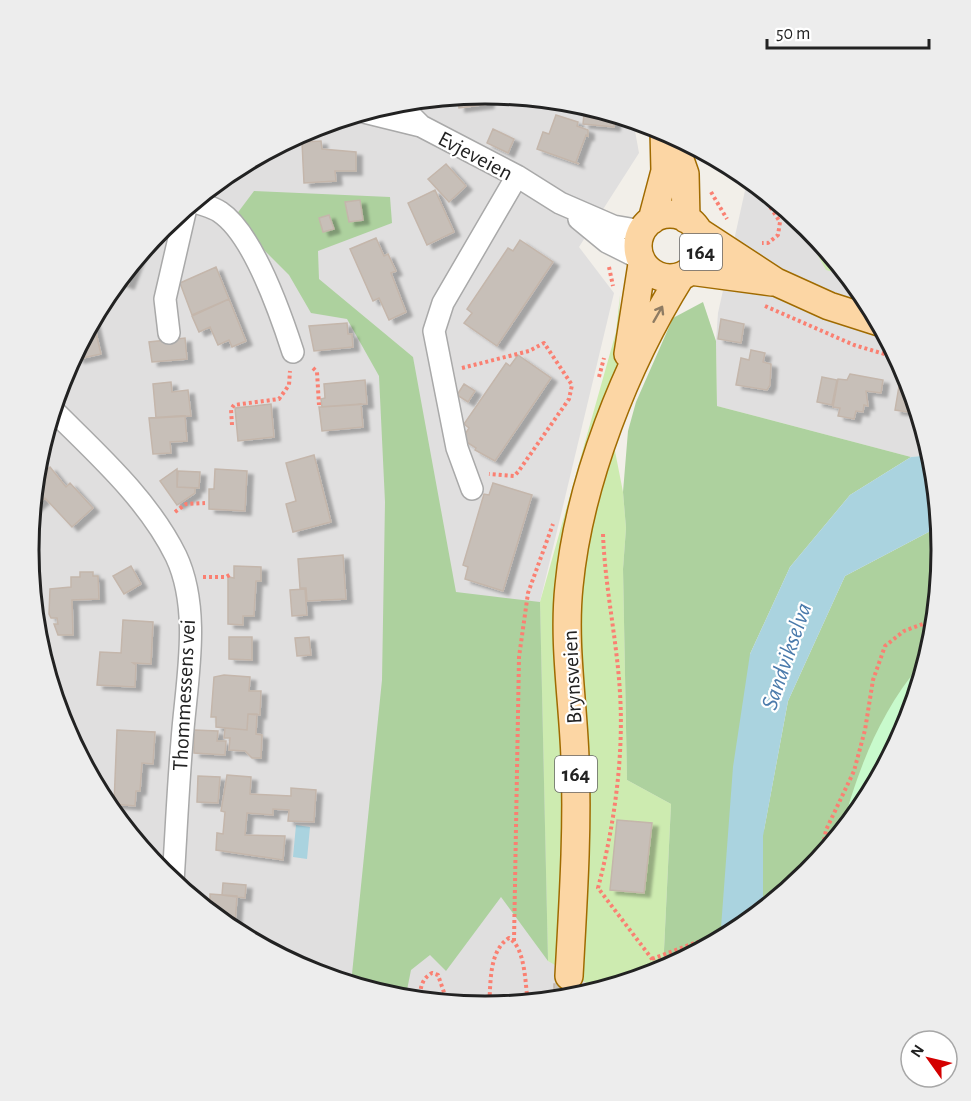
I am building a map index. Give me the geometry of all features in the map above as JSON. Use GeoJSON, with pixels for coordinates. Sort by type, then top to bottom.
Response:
{"type":"FeatureCollection","features":[{"type":"Feature","properties":{"kind":"main road","name":"164"},"geometry":{"type":"LineString","coordinates":[[664,142],[665,171],[647,225],[638,241],[641,261],[661,277],[686,274],[776,282]]}},
{"type":"Feature","properties":{"kind":"main road","name":"164"},"geometry":{"type":"LineString","coordinates":[[675,147],[685,174],[692,225],[701,254],[686,274]]}},
{"type":"Feature","properties":{"kind":"main road","name":"164"},"geometry":{"type":"LineString","coordinates":[[647,225],[668,214],[692,225],[776,282],[829,306],[867,318]]}},
{"type":"Feature","properties":{"kind":"main road","name":"Brynsveien"},"geometry":{"type":"LineString","coordinates":[[623,386],[641,261]]}},
{"type":"Feature","properties":{"kind":"main road","name":"Brynsveien"},"geometry":{"type":"LineString","coordinates":[[569,975],[577,796],[569,589],[583,511],[623,386],[656,316],[686,274]]}},
{"type":"Feature","properties":{"kind":"street","name":"Evjeveien"},"geometry":{"type":"LineString","coordinates":[[407,112],[421,126],[516,176],[560,203],[613,226],[647,225]]}},
{"type":"Feature","properties":{"kind":"street"},"geometry":{"type":"LineString","coordinates":[[382,116],[421,126]]}},
{"type":"Feature","properties":{"kind":"street"},"geometry":{"type":"LineString","coordinates":[[470,483],[457,448],[434,332],[443,303],[516,176]]}},
{"type":"Feature","properties":{"kind":"street","name":"Evjeveien"},"geometry":{"type":"LineString","coordinates":[[560,203],[607,242],[641,261]]}},
{"type":"Feature","properties":{"kind":"street"},"geometry":{"type":"LineString","coordinates":[[203,205],[220,212],[249,248],[275,299],[293,352]]}},
{"type":"Feature","properties":{"kind":"street"},"geometry":{"type":"LineString","coordinates":[[169,333],[165,299],[183,223]]}},
{"type":"Feature","properties":{"kind":"street","name":"Thommessens vei"},"geometry":{"type":"LineString","coordinates":[[60,417],[127,486],[158,526],[176,557],[182,575],[189,633],[174,870]]}},
{"type":"Feature","properties":{"kind":"path"},"geometry":{"type":"LineString","coordinates":[[708,186],[723,215],[732,225]]}},
{"type":"Feature","properties":{"kind":"path"},"geometry":{"type":"LineString","coordinates":[[756,242],[768,243],[778,235],[780,222],[770,207]]}},
{"type":"Feature","properties":{"kind":"path"},"geometry":{"type":"LineString","coordinates":[[758,303],[844,341],[887,354]]}},
{"type":"Feature","properties":{"kind":"path"},"geometry":{"type":"LineString","coordinates":[[442,373],[529,351],[544,343],[572,385],[569,399],[514,476],[495,473],[470,483]]}},
{"type":"Feature","properties":{"kind":"path"},"geometry":{"type":"LineString","coordinates":[[232,425],[231,409],[234,405],[275,401],[283,395],[291,379],[289,369],[293,352]]}},
{"type":"Feature","properties":{"kind":"path"},"geometry":{"type":"LineString","coordinates":[[313,368],[317,372],[319,405]]}},
{"type":"Feature","properties":{"kind":"path"},"geometry":{"type":"LineString","coordinates":[[171,516],[186,504],[205,503]]}},
{"type":"Feature","properties":{"kind":"path"},"geometry":{"type":"LineString","coordinates":[[603,528],[604,570],[620,694],[619,754],[607,855],[598,888],[654,964]]}},
{"type":"Feature","properties":{"kind":"path"},"geometry":{"type":"LineString","coordinates":[[197,571],[201,577],[226,577],[231,574]]}},
{"type":"Feature","properties":{"kind":"path"},"geometry":{"type":"LineString","coordinates":[[824,841],[826,831],[854,771],[865,730],[873,680],[885,646],[904,631],[926,623]]}},
{"type":"Feature","properties":{"kind":"path"},"geometry":{"type":"LineString","coordinates":[[490,997],[495,953],[500,944],[509,938],[514,941],[520,953],[527,995]]}},
{"type":"Feature","properties":{"kind":"path"},"geometry":{"type":"LineString","coordinates":[[652,959],[700,942]]}},
{"type":"Feature","properties":{"kind":"path"},"geometry":{"type":"LineString","coordinates":[[421,992],[425,976],[432,973],[438,975],[446,995]]}},
{"type":"Feature","properties":{"kind":"shaded area"},"geometry":{"type":"Polygon","coordinates":[[[456,105],[515,105],[573,113],[635,130],[639,153],[579,247],[614,293],[540,602],[587,985],[544,993],[486,997],[427,993],[370,982],[288,951],[237,922],[191,886],[150,845],[131,822],[114,799],[85,748],[54,666],[40,580],[40,521],[43,492],[54,435],[63,407],[85,353],[99,327],[114,302],[150,256],[191,215],[237,179],[288,150],[370,119],[456,105]]]}},
{"type":"Feature","properties":{"kind":"shaded area"},"geometry":{"type":"Polygon","coordinates":[[[746,188],[801,235],[821,256],[857,302],[886,353],[898,380],[917,435],[922,456],[911,457],[717,406],[718,313],[746,188]]]}},
{"type":"Feature","properties":{"kind":"green space"},"geometry":{"type":"Polygon","coordinates":[[[254,191],[390,197],[392,223],[318,251],[319,279],[413,357],[456,592],[540,602],[548,961],[501,897],[446,971],[430,955],[411,970],[407,990],[351,976],[382,680],[385,502],[379,376],[347,319],[311,313],[289,275],[233,219],[254,191]]]}},
{"type":"Feature","properties":{"kind":"green space"},"geometry":{"type":"Polygon","coordinates":[[[814,249],[834,272],[826,270],[814,249]]]}},
{"type":"Feature","properties":{"kind":"green space"},"geometry":{"type":"Polygon","coordinates":[[[620,295],[617,375],[606,405],[623,492],[626,528],[623,569],[627,780],[671,804],[664,960],[588,985],[548,961],[540,602],[616,332],[620,295]]]}},
{"type":"Feature","properties":{"kind":"green space"},"geometry":{"type":"Polygon","coordinates":[[[703,302],[716,341],[717,406],[911,457],[850,495],[790,567],[750,654],[764,830],[788,701],[845,576],[931,531],[932,551],[928,609],[917,666],[886,748],[857,799],[821,845],[780,886],[734,922],[664,960],[671,804],[627,780],[623,569],[626,528],[623,492],[628,431],[636,402],[673,318],[703,302]]]}},
{"type":"Feature","properties":{"kind":"green space"},"geometry":{"type":"Polygon","coordinates":[[[915,671],[886,748],[847,813],[871,745],[905,684],[915,671]]]}},
{"type":"Feature","properties":{"kind":"water","name":"Sandvikselva"},"geometry":{"type":"Polygon","coordinates":[[[922,456],[931,531],[845,576],[788,701],[763,836],[763,900],[721,930],[733,767],[750,654],[790,567],[850,495],[911,457],[922,456]]]}},
{"type":"Feature","properties":{"kind":"water"},"geometry":{"type":"Polygon","coordinates":[[[296,825],[310,827],[307,859],[293,857],[296,825]]]}},
{"type":"Feature","properties":{"kind":"building"},"geometry":{"type":"Polygon","coordinates":[[[488,104],[459,108],[459,105],[488,104]]]}},
{"type":"Feature","properties":{"kind":"building"},"geometry":{"type":"Polygon","coordinates":[[[556,115],[578,122],[577,126],[588,130],[588,136],[586,135],[576,162],[579,164],[537,149],[543,132],[549,134],[556,115]]]}},
{"type":"Feature","properties":{"kind":"building"},"geometry":{"type":"Polygon","coordinates":[[[584,115],[614,123],[614,127],[583,124],[584,115]]]}},
{"type":"Feature","properties":{"kind":"building"},"geometry":{"type":"Polygon","coordinates":[[[493,129],[514,139],[508,153],[487,143],[493,129]]]}},
{"type":"Feature","properties":{"kind":"building"},"geometry":{"type":"Polygon","coordinates":[[[321,141],[322,149],[356,152],[356,171],[335,171],[336,181],[304,183],[302,144],[321,141]]]}},
{"type":"Feature","properties":{"kind":"building"},"geometry":{"type":"Polygon","coordinates":[[[446,164],[466,186],[449,202],[428,179],[446,164]]]}},
{"type":"Feature","properties":{"kind":"building"},"geometry":{"type":"Polygon","coordinates":[[[435,190],[454,232],[427,245],[408,203],[435,190]]]}},
{"type":"Feature","properties":{"kind":"building"},"geometry":{"type":"Polygon","coordinates":[[[360,200],[363,220],[349,222],[345,202],[360,200]]]}},
{"type":"Feature","properties":{"kind":"building"},"geometry":{"type":"Polygon","coordinates":[[[329,215],[334,229],[323,232],[319,218],[329,215]]]}},
{"type":"Feature","properties":{"kind":"building"},"geometry":{"type":"Polygon","coordinates":[[[376,238],[384,256],[388,254],[396,271],[391,273],[406,312],[389,320],[379,298],[373,301],[350,249],[376,238]]]}},
{"type":"Feature","properties":{"kind":"building"},"geometry":{"type":"Polygon","coordinates":[[[520,240],[553,262],[497,346],[464,323],[472,313],[467,309],[508,248],[513,251],[520,240]]]}},
{"type":"Feature","properties":{"kind":"building"},"geometry":{"type":"Polygon","coordinates":[[[216,267],[229,299],[192,315],[180,283],[216,267]]]}},
{"type":"Feature","properties":{"kind":"building"},"geometry":{"type":"Polygon","coordinates":[[[229,299],[246,341],[232,347],[229,340],[218,345],[210,327],[199,332],[192,316],[229,299]]]}},
{"type":"Feature","properties":{"kind":"building"},"geometry":{"type":"Polygon","coordinates":[[[721,319],[744,324],[741,343],[718,339],[721,319]]]}},
{"type":"Feature","properties":{"kind":"building"},"geometry":{"type":"Polygon","coordinates":[[[347,323],[348,334],[352,334],[353,347],[314,351],[309,326],[347,323]]]}},
{"type":"Feature","properties":{"kind":"building"},"geometry":{"type":"Polygon","coordinates":[[[96,333],[101,354],[83,358],[96,333]]]}},
{"type":"Feature","properties":{"kind":"building"},"geometry":{"type":"Polygon","coordinates":[[[185,338],[187,359],[152,362],[149,342],[185,338]]]}},
{"type":"Feature","properties":{"kind":"building"},"geometry":{"type":"Polygon","coordinates":[[[751,350],[765,353],[763,362],[771,364],[770,385],[767,390],[736,385],[741,358],[749,360],[751,350]]]}},
{"type":"Feature","properties":{"kind":"building"},"geometry":{"type":"Polygon","coordinates":[[[518,355],[551,378],[495,461],[475,450],[476,448],[462,439],[469,428],[464,424],[506,363],[510,366],[518,355]]]}},
{"type":"Feature","properties":{"kind":"building"},"geometry":{"type":"Polygon","coordinates":[[[850,374],[883,380],[881,393],[866,391],[868,406],[864,405],[863,412],[856,411],[854,419],[838,416],[840,408],[833,407],[838,379],[847,380],[850,374]]]}},
{"type":"Feature","properties":{"kind":"building"},"geometry":{"type":"Polygon","coordinates":[[[822,377],[837,380],[832,405],[817,402],[822,377]]]}},
{"type":"Feature","properties":{"kind":"building"},"geometry":{"type":"Polygon","coordinates":[[[365,380],[367,404],[322,407],[321,399],[325,398],[324,384],[365,380]]]}},
{"type":"Feature","properties":{"kind":"building"},"geometry":{"type":"Polygon","coordinates":[[[171,382],[172,392],[188,390],[191,416],[156,418],[153,384],[171,382]]]}},
{"type":"Feature","properties":{"kind":"building"},"geometry":{"type":"Polygon","coordinates":[[[464,384],[475,391],[468,402],[457,395],[464,384]]]}},
{"type":"Feature","properties":{"kind":"building"},"geometry":{"type":"Polygon","coordinates":[[[899,386],[900,386],[909,411],[895,410],[899,386]]]}},
{"type":"Feature","properties":{"kind":"building"},"geometry":{"type":"Polygon","coordinates":[[[271,404],[274,437],[238,441],[235,408],[271,404]]]}},
{"type":"Feature","properties":{"kind":"building"},"geometry":{"type":"Polygon","coordinates":[[[361,404],[363,427],[322,431],[319,407],[361,404]]]}},
{"type":"Feature","properties":{"kind":"building"},"geometry":{"type":"Polygon","coordinates":[[[185,416],[187,441],[170,442],[171,453],[153,454],[149,418],[185,416]]]}},
{"type":"Feature","properties":{"kind":"building"},"geometry":{"type":"Polygon","coordinates":[[[314,455],[331,522],[293,532],[286,504],[296,501],[286,463],[314,455]]]}},
{"type":"Feature","properties":{"kind":"building"},"geometry":{"type":"Polygon","coordinates":[[[50,467],[66,487],[70,483],[93,508],[72,527],[45,498],[42,501],[47,470],[50,467]]]}},
{"type":"Feature","properties":{"kind":"building"},"geometry":{"type":"Polygon","coordinates":[[[177,469],[177,487],[195,488],[195,493],[177,505],[160,481],[177,469]]]}},
{"type":"Feature","properties":{"kind":"building"},"geometry":{"type":"Polygon","coordinates":[[[215,469],[247,471],[245,511],[209,509],[209,489],[214,489],[215,469]]]}},
{"type":"Feature","properties":{"kind":"building"},"geometry":{"type":"Polygon","coordinates":[[[178,471],[200,472],[199,488],[177,487],[178,471]]]}},
{"type":"Feature","properties":{"kind":"building"},"geometry":{"type":"Polygon","coordinates":[[[493,483],[532,495],[503,591],[465,579],[468,567],[463,565],[484,494],[489,495],[493,483]]]}},
{"type":"Feature","properties":{"kind":"building"},"geometry":{"type":"Polygon","coordinates":[[[343,555],[346,599],[307,601],[306,588],[300,588],[298,559],[343,555]]]}},
{"type":"Feature","properties":{"kind":"building"},"geometry":{"type":"Polygon","coordinates":[[[131,566],[141,584],[124,594],[113,576],[131,566]]]}},
{"type":"Feature","properties":{"kind":"building"},"geometry":{"type":"Polygon","coordinates":[[[234,566],[261,567],[261,581],[256,581],[254,616],[243,616],[243,625],[228,624],[228,577],[234,578],[234,566]]]}},
{"type":"Feature","properties":{"kind":"building"},"geometry":{"type":"Polygon","coordinates":[[[80,572],[93,572],[93,576],[98,576],[99,599],[72,600],[73,635],[58,635],[54,624],[58,624],[57,618],[51,618],[49,614],[50,589],[71,587],[71,577],[80,577],[80,572]]]}},
{"type":"Feature","properties":{"kind":"building"},"geometry":{"type":"Polygon","coordinates":[[[305,589],[307,615],[292,616],[290,590],[305,589]]]}},
{"type":"Feature","properties":{"kind":"building"},"geometry":{"type":"Polygon","coordinates":[[[123,620],[153,622],[151,664],[133,663],[136,665],[135,687],[97,685],[100,652],[121,653],[123,620]]]}},
{"type":"Feature","properties":{"kind":"building"},"geometry":{"type":"Polygon","coordinates":[[[229,637],[252,637],[252,660],[229,659],[229,637]]]}},
{"type":"Feature","properties":{"kind":"building"},"geometry":{"type":"Polygon","coordinates":[[[309,637],[311,655],[297,656],[295,638],[309,637]]]}},
{"type":"Feature","properties":{"kind":"building"},"geometry":{"type":"Polygon","coordinates":[[[224,675],[250,677],[249,691],[261,691],[260,715],[248,714],[247,730],[216,727],[216,717],[211,717],[214,677],[224,675]]]}},
{"type":"Feature","properties":{"kind":"building"},"geometry":{"type":"Polygon","coordinates":[[[248,714],[257,714],[256,734],[262,735],[261,758],[252,758],[245,751],[229,750],[230,738],[224,738],[225,728],[247,730],[248,714]]]}},
{"type":"Feature","properties":{"kind":"building"},"geometry":{"type":"Polygon","coordinates":[[[117,730],[155,732],[153,764],[142,763],[140,791],[136,791],[135,806],[118,804],[114,799],[117,730]]]}},
{"type":"Feature","properties":{"kind":"building"},"geometry":{"type":"Polygon","coordinates":[[[194,730],[218,731],[217,741],[226,741],[225,755],[194,753],[194,730]]]}},
{"type":"Feature","properties":{"kind":"building"},"geometry":{"type":"Polygon","coordinates":[[[227,775],[251,777],[250,794],[291,796],[291,788],[316,790],[314,822],[288,821],[289,810],[273,809],[273,815],[247,813],[245,835],[285,836],[283,860],[216,850],[217,833],[223,834],[225,812],[221,811],[227,775]]]}},
{"type":"Feature","properties":{"kind":"building"},"geometry":{"type":"Polygon","coordinates":[[[198,776],[220,777],[218,803],[197,802],[198,776]]]}},
{"type":"Feature","properties":{"kind":"building"},"geometry":{"type":"Polygon","coordinates":[[[617,820],[652,823],[644,893],[610,890],[617,820]]]}},
{"type":"Feature","properties":{"kind":"building"},"geometry":{"type":"Polygon","coordinates":[[[223,883],[246,885],[245,898],[222,895],[223,883]]]}},
{"type":"Feature","properties":{"kind":"building"},"geometry":{"type":"Polygon","coordinates":[[[210,894],[237,896],[235,921],[209,901],[210,894]]]}},
{"type":"Feature","properties":{"kind":"building"},"geometry":{"type":"Polygon","coordinates":[[[554,984],[581,985],[581,986],[554,991],[554,984]]]}},
{"type":"Feature","properties":{"kind":"tunnel"},"geometry":{"type":"LineString","coordinates":[[568,989],[569,976]]}}]}
